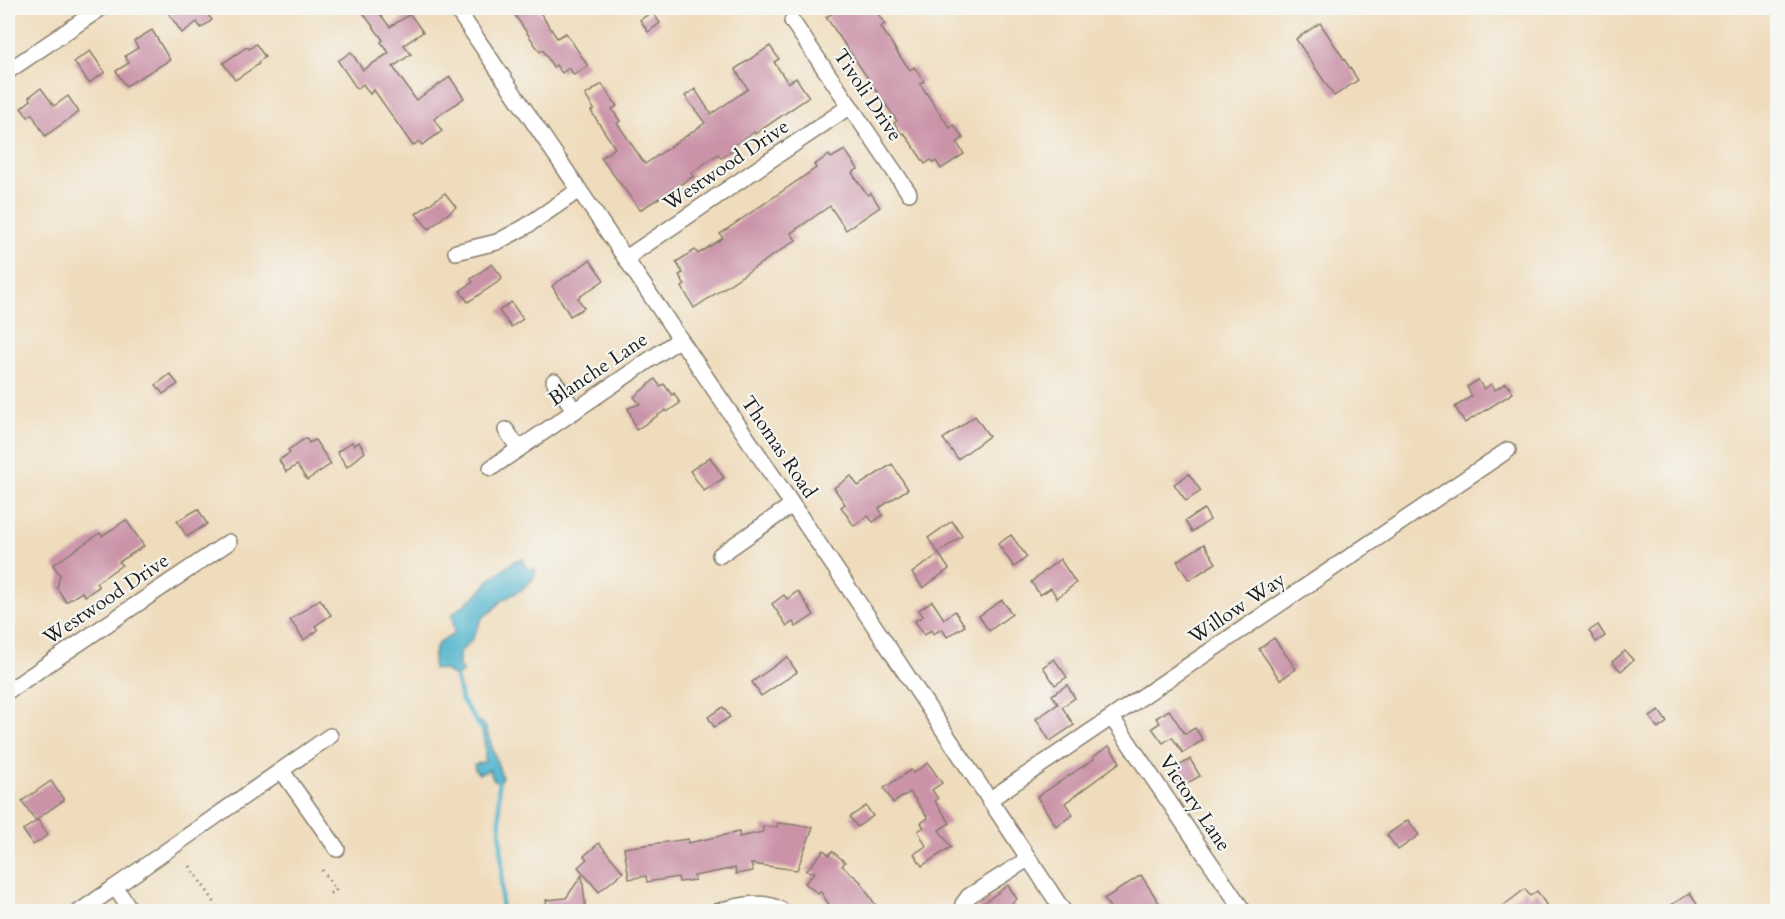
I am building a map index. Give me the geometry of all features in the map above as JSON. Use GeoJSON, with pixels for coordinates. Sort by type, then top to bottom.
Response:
{"type":"FeatureCollection","features":[{"type":"Feature","properties":{"kind":"street"},"geometry":{"type":"LineString","coordinates":[[8,71],[101,8]]}},
{"type":"Feature","properties":{"kind":"street","name":"Thomas Road"},"geometry":{"type":"LineString","coordinates":[[456,8],[1064,912]]}},
{"type":"Feature","properties":{"kind":"street","name":"Tivoli Drive"},"geometry":{"type":"LineString","coordinates":[[792,21],[909,193]]}},
{"type":"Feature","properties":{"kind":"street","name":"Westwood Drive"},"geometry":{"type":"LineString","coordinates":[[626,258],[850,106]]}},
{"type":"Feature","properties":{"kind":"street"},"geometry":{"type":"LineString","coordinates":[[456,252],[497,242],[525,227],[579,190]]}},
{"type":"Feature","properties":{"kind":"street","name":"Blanche Lane"},"geometry":{"type":"LineString","coordinates":[[491,468],[680,339]]}},
{"type":"Feature","properties":{"kind":"street"},"geometry":{"type":"LineString","coordinates":[[554,381],[575,411]]}},
{"type":"Feature","properties":{"kind":"street"},"geometry":{"type":"LineString","coordinates":[[506,430],[519,449]]}},
{"type":"Feature","properties":{"kind":"street","name":"Willow Way"},"geometry":{"type":"LineString","coordinates":[[989,800],[1508,450]]}},
{"type":"Feature","properties":{"kind":"street"},"geometry":{"type":"LineString","coordinates":[[720,555],[792,505]]}},
{"type":"Feature","properties":{"kind":"street","name":"Westwood Drive"},"geometry":{"type":"LineString","coordinates":[[8,691],[229,542]]}},
{"type":"Feature","properties":{"kind":"street","name":"Victory Lane"},"geometry":{"type":"LineString","coordinates":[[1112,718],[1244,912]]}},
{"type":"Feature","properties":{"kind":"street"},"geometry":{"type":"LineString","coordinates":[[79,912],[330,736]]}},
{"type":"Feature","properties":{"kind":"street"},"geometry":{"type":"LineString","coordinates":[[282,771],[337,849]]}},
{"type":"Feature","properties":{"kind":"street"},"geometry":{"type":"LineString","coordinates":[[963,912],[963,904],[969,896],[1028,859]]}},
{"type":"Feature","properties":{"kind":"street"},"geometry":{"type":"LineString","coordinates":[[115,887],[132,912]]}},
{"type":"Feature","properties":{"kind":"street"},"geometry":{"type":"LineString","coordinates":[[716,912],[756,904],[778,907],[784,912]]}},
{"type":"Feature","properties":{"kind":"path"},"geometry":{"type":"LineString","coordinates":[[190,866],[221,912]]}},
{"type":"Feature","properties":{"kind":"path"},"geometry":{"type":"LineString","coordinates":[[322,870],[336,890],[329,894]]}},
{"type":"Feature","properties":{"kind":"water"},"geometry":{"type":"Polygon","coordinates":[[[523,559],[526,568],[536,571],[533,579],[521,590],[501,601],[482,618],[472,640],[459,653],[459,667],[463,671],[456,677],[444,670],[433,669],[436,646],[454,633],[452,614],[480,592],[490,579],[516,560],[523,559]]]}},
{"type":"Feature","properties":{"kind":"water"},"geometry":{"type":"Polygon","coordinates":[[[480,722],[485,726],[502,777],[499,782],[494,780],[489,770],[479,774],[475,770],[474,765],[485,761],[480,722]]]}},
{"type":"Feature","properties":{"kind":"building"},"geometry":{"type":"Polygon","coordinates":[[[180,8],[219,8],[208,15],[212,20],[201,28],[197,22],[182,33],[169,14],[180,8]]]}},
{"type":"Feature","properties":{"kind":"building"},"geometry":{"type":"Polygon","coordinates":[[[370,8],[375,8],[390,27],[410,14],[423,32],[404,45],[411,54],[393,67],[416,100],[450,77],[464,98],[434,119],[442,131],[422,145],[419,141],[413,146],[374,90],[370,94],[363,84],[357,89],[338,61],[351,52],[363,70],[389,53],[381,42],[383,40],[363,13],[370,8]]]}},
{"type":"Feature","properties":{"kind":"building"},"geometry":{"type":"Polygon","coordinates":[[[510,8],[537,8],[557,38],[566,33],[588,66],[574,75],[569,68],[562,73],[556,65],[553,67],[543,50],[540,52],[510,8]]]}},
{"type":"Feature","properties":{"kind":"building"},"geometry":{"type":"Polygon","coordinates":[[[829,8],[874,8],[885,24],[881,27],[901,58],[910,70],[914,67],[924,81],[920,84],[950,128],[954,125],[963,138],[957,143],[964,154],[941,169],[936,161],[934,163],[931,160],[925,164],[905,134],[901,133],[894,123],[897,121],[826,17],[833,13],[829,8]]]}},
{"type":"Feature","properties":{"kind":"building"},"geometry":{"type":"Polygon","coordinates":[[[652,12],[660,23],[648,32],[640,20],[652,12]]]}},
{"type":"Feature","properties":{"kind":"building"},"geometry":{"type":"Polygon","coordinates":[[[1320,23],[1358,80],[1334,96],[1296,39],[1320,23]]]}},
{"type":"Feature","properties":{"kind":"building"},"geometry":{"type":"Polygon","coordinates":[[[152,30],[170,60],[126,86],[116,71],[129,63],[125,56],[138,48],[134,41],[152,30]]]}},
{"type":"Feature","properties":{"kind":"building"},"geometry":{"type":"Polygon","coordinates":[[[256,44],[265,57],[258,62],[259,64],[235,80],[223,63],[247,47],[249,49],[256,44]]]}},
{"type":"Feature","properties":{"kind":"building"},"geometry":{"type":"Polygon","coordinates":[[[770,46],[779,59],[774,62],[788,83],[796,78],[809,97],[755,134],[754,132],[733,146],[735,148],[721,158],[718,154],[691,173],[694,176],[640,210],[601,158],[615,148],[591,111],[594,109],[585,95],[602,84],[617,106],[612,109],[620,121],[617,123],[645,164],[705,123],[685,96],[695,89],[711,114],[748,89],[735,69],[770,46]]]}},
{"type":"Feature","properties":{"kind":"building"},"geometry":{"type":"Polygon","coordinates":[[[90,51],[105,72],[89,83],[74,62],[90,51]]]}},
{"type":"Feature","properties":{"kind":"building"},"geometry":{"type":"Polygon","coordinates":[[[41,88],[54,106],[68,96],[79,112],[45,136],[32,114],[28,117],[21,108],[31,100],[29,97],[41,88]]]}},
{"type":"Feature","properties":{"kind":"building"},"geometry":{"type":"Polygon","coordinates":[[[845,150],[858,169],[852,173],[865,192],[868,195],[871,193],[880,207],[846,230],[830,206],[791,233],[796,240],[694,308],[682,287],[685,285],[679,275],[683,273],[676,262],[695,250],[698,254],[723,238],[720,234],[816,168],[814,165],[829,155],[831,158],[845,150]]]}},
{"type":"Feature","properties":{"kind":"building"},"geometry":{"type":"Polygon","coordinates":[[[445,193],[456,207],[429,229],[416,214],[445,193]]]}},
{"type":"Feature","properties":{"kind":"building"},"geometry":{"type":"Polygon","coordinates":[[[590,260],[604,280],[578,298],[584,308],[570,316],[552,286],[590,260]]]}},
{"type":"Feature","properties":{"kind":"building"},"geometry":{"type":"Polygon","coordinates":[[[492,264],[502,277],[501,280],[468,302],[460,291],[473,282],[471,279],[492,264]]]}},
{"type":"Feature","properties":{"kind":"building"},"geometry":{"type":"Polygon","coordinates":[[[511,302],[523,319],[511,327],[499,311],[511,302]]]}},
{"type":"Feature","properties":{"kind":"building"},"geometry":{"type":"Polygon","coordinates":[[[170,374],[178,384],[163,394],[156,385],[170,374]]]}},
{"type":"Feature","properties":{"kind":"building"},"geometry":{"type":"Polygon","coordinates":[[[655,379],[660,386],[664,384],[672,395],[674,393],[680,403],[636,430],[628,408],[640,404],[634,397],[655,379]]]}},
{"type":"Feature","properties":{"kind":"building"},"geometry":{"type":"Polygon","coordinates":[[[1478,380],[1484,389],[1491,384],[1495,390],[1506,383],[1513,393],[1465,423],[1455,407],[1472,396],[1467,387],[1478,380]]]}},
{"type":"Feature","properties":{"kind":"building"},"geometry":{"type":"Polygon","coordinates":[[[975,416],[989,436],[958,459],[943,439],[975,416]]]}},
{"type":"Feature","properties":{"kind":"building"},"geometry":{"type":"Polygon","coordinates":[[[306,438],[309,443],[315,440],[331,464],[307,480],[297,465],[286,472],[279,460],[290,453],[288,450],[306,438]]]}},
{"type":"Feature","properties":{"kind":"building"},"geometry":{"type":"Polygon","coordinates":[[[352,442],[354,446],[359,442],[365,452],[347,467],[337,452],[352,442]]]}},
{"type":"Feature","properties":{"kind":"building"},"geometry":{"type":"Polygon","coordinates":[[[710,457],[724,478],[704,491],[690,471],[710,457]]]}},
{"type":"Feature","properties":{"kind":"building"},"geometry":{"type":"Polygon","coordinates":[[[892,464],[908,489],[879,508],[883,515],[873,522],[868,516],[854,526],[841,507],[845,504],[834,488],[851,476],[858,486],[892,464]]]}},
{"type":"Feature","properties":{"kind":"building"},"geometry":{"type":"Polygon","coordinates":[[[1189,474],[1201,491],[1186,501],[1174,484],[1189,474]]]}},
{"type":"Feature","properties":{"kind":"building"},"geometry":{"type":"Polygon","coordinates":[[[198,509],[207,524],[187,537],[177,521],[198,509]]]}},
{"type":"Feature","properties":{"kind":"building"},"geometry":{"type":"Polygon","coordinates":[[[1204,509],[1210,520],[1192,532],[1185,521],[1204,509]]]}},
{"type":"Feature","properties":{"kind":"building"},"geometry":{"type":"Polygon","coordinates":[[[126,520],[144,546],[119,562],[122,565],[96,583],[99,587],[85,596],[82,592],[66,602],[57,588],[60,575],[53,565],[100,533],[102,536],[126,520]]]}},
{"type":"Feature","properties":{"kind":"building"},"geometry":{"type":"Polygon","coordinates":[[[952,521],[962,536],[938,553],[928,538],[952,521]]]}},
{"type":"Feature","properties":{"kind":"building"},"geometry":{"type":"Polygon","coordinates":[[[1011,535],[1027,557],[1014,567],[998,544],[1011,535]]]}},
{"type":"Feature","properties":{"kind":"building"},"geometry":{"type":"Polygon","coordinates":[[[1204,544],[1216,563],[1189,580],[1177,561],[1204,544]]]}},
{"type":"Feature","properties":{"kind":"building"},"geometry":{"type":"Polygon","coordinates":[[[939,554],[949,569],[923,588],[912,573],[939,554]]]}},
{"type":"Feature","properties":{"kind":"building"},"geometry":{"type":"Polygon","coordinates":[[[1060,559],[1076,583],[1057,598],[1051,588],[1040,595],[1031,582],[1060,559]]]}},
{"type":"Feature","properties":{"kind":"building"},"geometry":{"type":"Polygon","coordinates":[[[798,591],[814,615],[796,627],[793,622],[787,626],[772,604],[784,595],[787,599],[798,591]]]}},
{"type":"Feature","properties":{"kind":"building"},"geometry":{"type":"Polygon","coordinates":[[[320,599],[331,615],[315,626],[318,630],[304,640],[290,620],[320,599]]]}},
{"type":"Feature","properties":{"kind":"building"},"geometry":{"type":"Polygon","coordinates":[[[1002,600],[1012,614],[989,631],[979,616],[1002,600]]]}},
{"type":"Feature","properties":{"kind":"building"},"geometry":{"type":"Polygon","coordinates":[[[932,601],[944,619],[955,611],[965,626],[947,637],[942,629],[933,634],[931,630],[924,635],[915,621],[923,616],[919,610],[932,601]]]}},
{"type":"Feature","properties":{"kind":"building"},"geometry":{"type":"Polygon","coordinates":[[[1598,625],[1605,636],[1596,642],[1589,631],[1598,625]]]}},
{"type":"Feature","properties":{"kind":"building"},"geometry":{"type":"Polygon","coordinates":[[[1274,638],[1296,669],[1280,680],[1259,649],[1274,638]]]}},
{"type":"Feature","properties":{"kind":"building"},"geometry":{"type":"Polygon","coordinates":[[[1625,651],[1633,660],[1621,671],[1612,662],[1625,651]]]}},
{"type":"Feature","properties":{"kind":"building"},"geometry":{"type":"Polygon","coordinates":[[[787,657],[797,672],[761,696],[752,682],[787,657]]]}},
{"type":"Feature","properties":{"kind":"building"},"geometry":{"type":"Polygon","coordinates":[[[1054,659],[1067,677],[1055,685],[1043,667],[1054,659]]]}},
{"type":"Feature","properties":{"kind":"building"},"geometry":{"type":"Polygon","coordinates":[[[1067,685],[1075,698],[1062,707],[1074,725],[1050,741],[1036,719],[1058,704],[1052,695],[1067,685]]]}},
{"type":"Feature","properties":{"kind":"building"},"geometry":{"type":"Polygon","coordinates":[[[723,707],[730,717],[714,727],[708,717],[723,707]]]}},
{"type":"Feature","properties":{"kind":"building"},"geometry":{"type":"Polygon","coordinates":[[[1169,710],[1185,734],[1195,728],[1203,740],[1183,753],[1172,737],[1163,743],[1152,728],[1160,723],[1156,718],[1169,710]]]}},
{"type":"Feature","properties":{"kind":"building"},"geometry":{"type":"Polygon","coordinates":[[[1659,711],[1667,722],[1658,729],[1650,717],[1659,711]]]}},
{"type":"Feature","properties":{"kind":"building"},"geometry":{"type":"Polygon","coordinates":[[[1109,746],[1120,762],[1065,803],[1073,815],[1056,826],[1037,797],[1094,759],[1093,757],[1109,746]]]}},
{"type":"Feature","properties":{"kind":"building"},"geometry":{"type":"Polygon","coordinates":[[[1190,759],[1200,776],[1184,785],[1174,769],[1190,759]]]}},
{"type":"Feature","properties":{"kind":"building"},"geometry":{"type":"Polygon","coordinates":[[[928,763],[942,783],[932,790],[938,799],[935,801],[950,823],[939,830],[951,847],[922,866],[914,854],[926,846],[918,831],[924,827],[921,823],[928,818],[910,792],[893,803],[884,788],[911,770],[913,773],[928,763]]]}},
{"type":"Feature","properties":{"kind":"building"},"geometry":{"type":"Polygon","coordinates":[[[51,781],[64,800],[35,820],[22,801],[51,781]]]}},
{"type":"Feature","properties":{"kind":"building"},"geometry":{"type":"Polygon","coordinates":[[[866,806],[873,816],[857,827],[850,817],[866,806]]]}},
{"type":"Feature","properties":{"kind":"building"},"geometry":{"type":"Polygon","coordinates":[[[38,820],[48,835],[33,845],[23,830],[38,820]]]}},
{"type":"Feature","properties":{"kind":"building"},"geometry":{"type":"Polygon","coordinates":[[[1408,820],[1419,835],[1398,850],[1387,835],[1408,820]]]}},
{"type":"Feature","properties":{"kind":"building"},"geometry":{"type":"Polygon","coordinates":[[[778,823],[813,827],[797,870],[751,864],[753,871],[736,874],[735,868],[694,876],[695,880],[679,882],[678,877],[647,882],[646,876],[629,879],[624,848],[688,839],[688,843],[739,832],[739,837],[763,832],[763,826],[777,827],[778,823]]]}},
{"type":"Feature","properties":{"kind":"building"},"geometry":{"type":"Polygon","coordinates":[[[599,843],[623,872],[599,892],[578,867],[587,859],[584,856],[599,843]]]}},
{"type":"Feature","properties":{"kind":"building"},"geometry":{"type":"Polygon","coordinates":[[[824,850],[829,855],[832,851],[845,862],[842,866],[860,881],[880,912],[834,912],[820,891],[818,894],[805,883],[815,872],[806,871],[824,850]]]}},
{"type":"Feature","properties":{"kind":"building"},"geometry":{"type":"Polygon","coordinates":[[[582,875],[586,912],[547,912],[546,900],[566,898],[582,875]]]}},
{"type":"Feature","properties":{"kind":"building"},"geometry":{"type":"Polygon","coordinates":[[[1141,875],[1165,912],[1113,912],[1104,899],[1141,875]]]}},
{"type":"Feature","properties":{"kind":"building"},"geometry":{"type":"Polygon","coordinates":[[[1008,885],[1017,899],[1012,903],[1017,912],[972,912],[1008,885]]]}},
{"type":"Feature","properties":{"kind":"building"},"geometry":{"type":"Polygon","coordinates":[[[1525,889],[1530,896],[1537,891],[1551,912],[1495,912],[1525,889]]]}},
{"type":"Feature","properties":{"kind":"building"},"geometry":{"type":"Polygon","coordinates":[[[1690,893],[1698,906],[1689,912],[1660,912],[1690,893]]]}},
{"type":"Feature","properties":{"kind":"waterway"},"geometry":{"type":"LineString","coordinates":[[456,677],[461,699],[482,730]]}},
{"type":"Feature","properties":{"kind":"waterway"},"geometry":{"type":"LineString","coordinates":[[498,777],[502,869],[501,912]]}}]}
